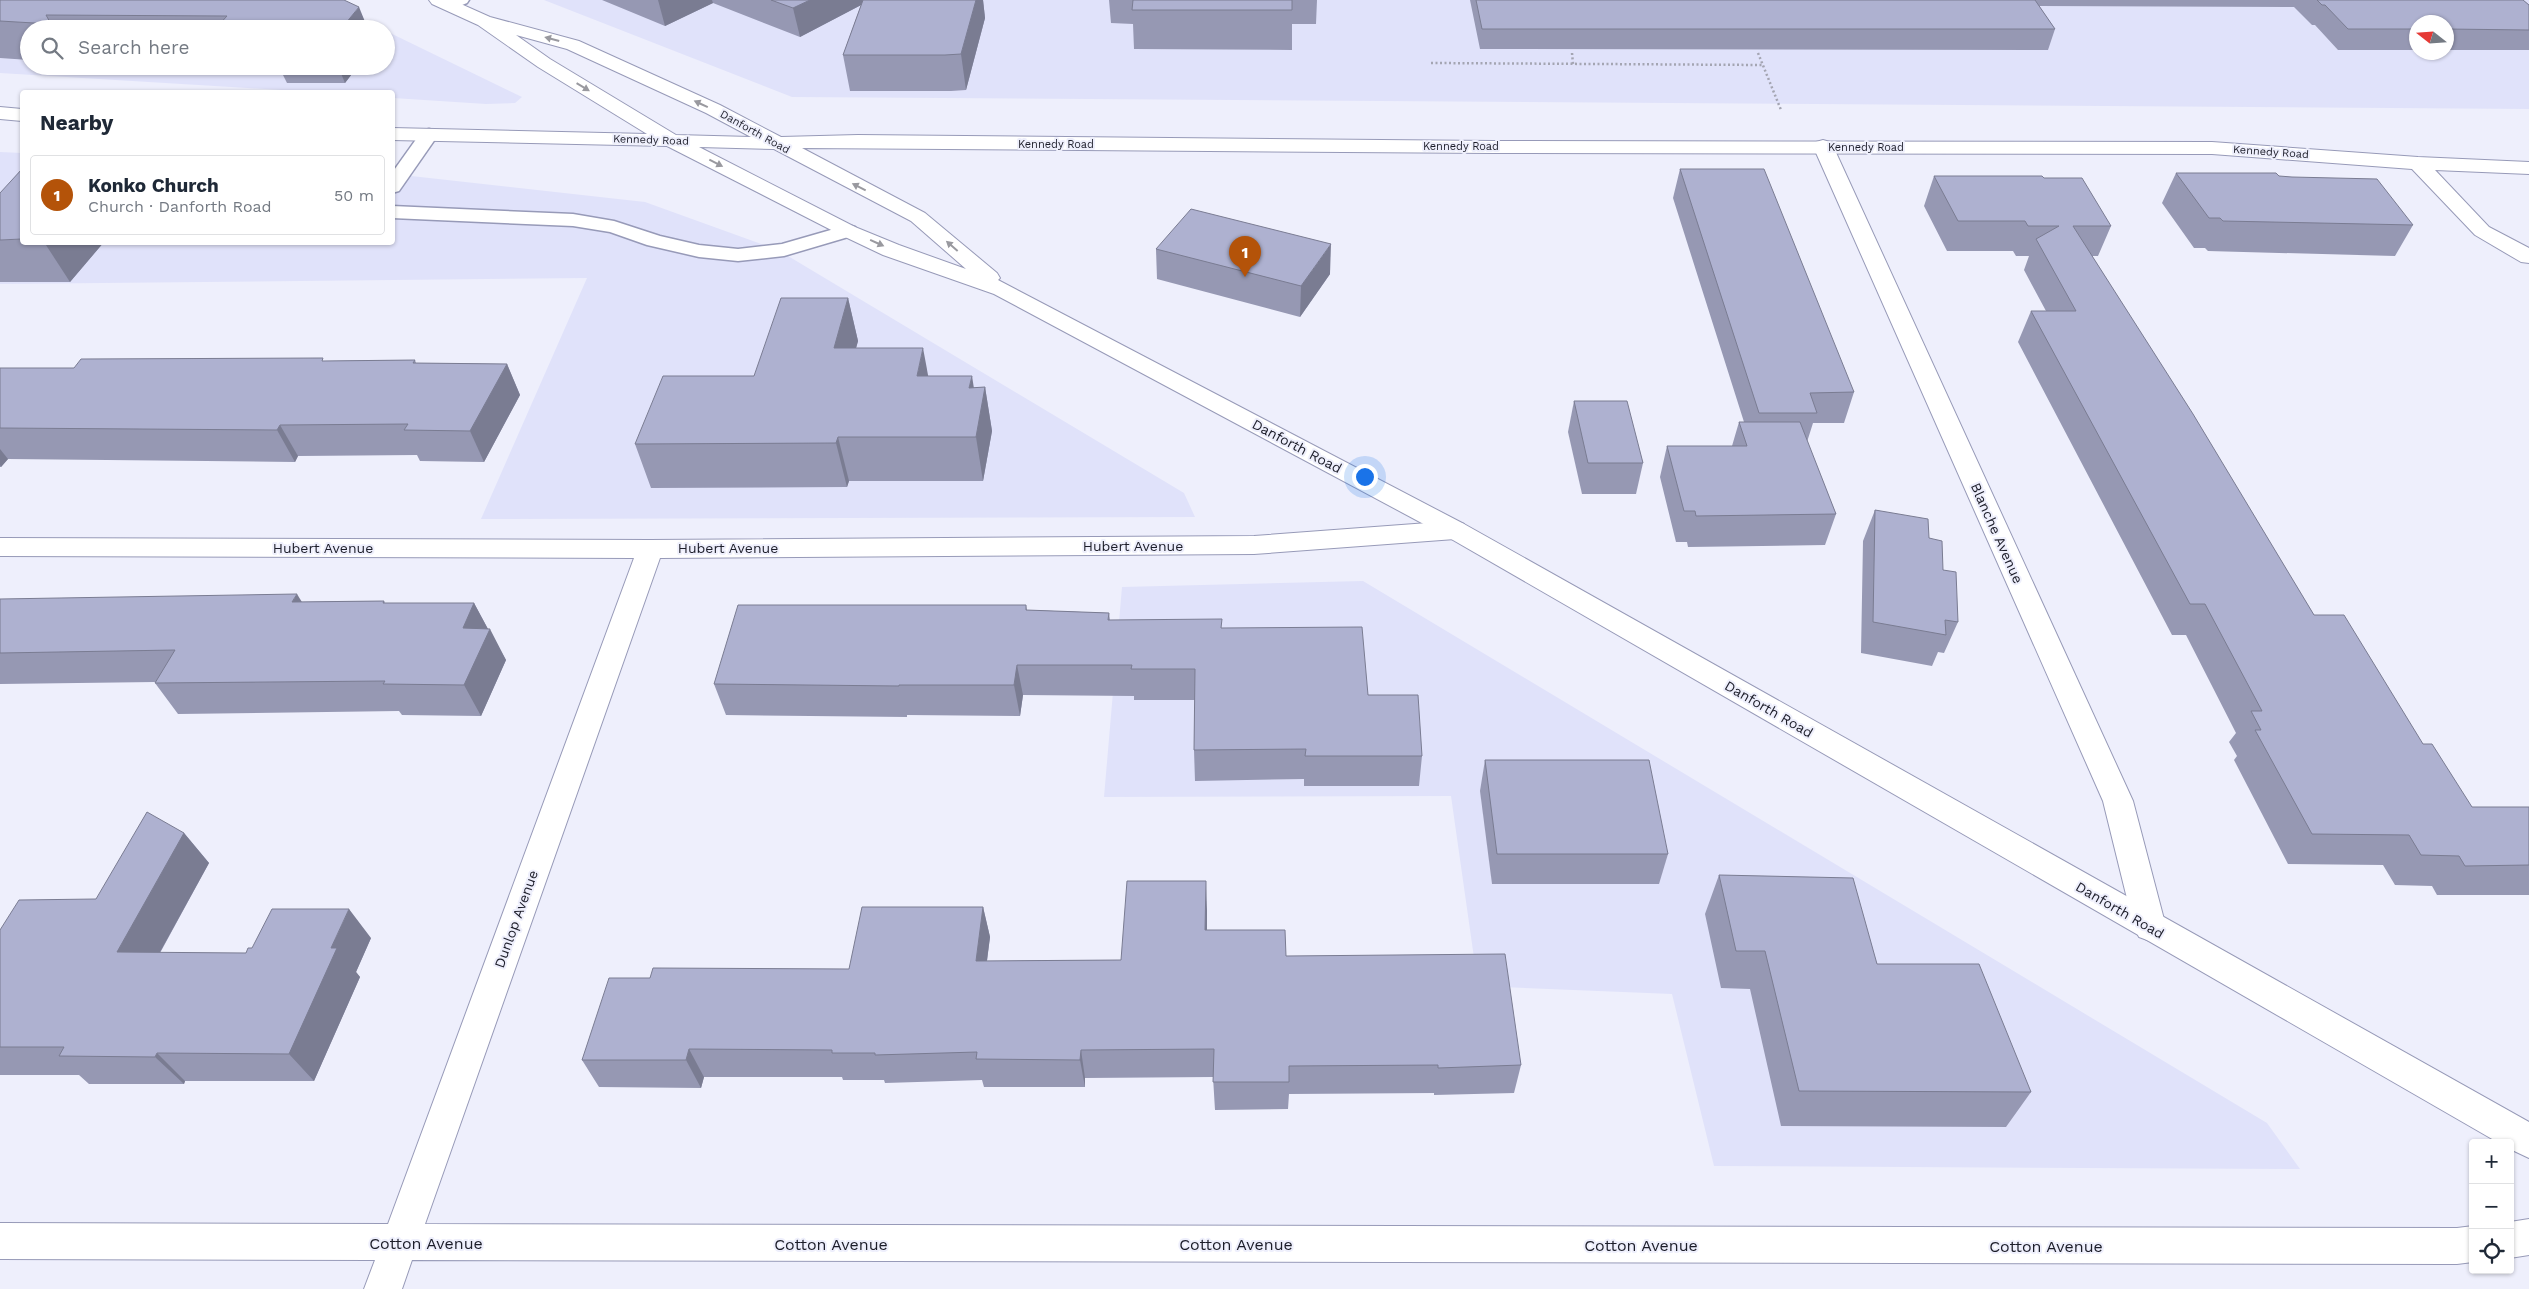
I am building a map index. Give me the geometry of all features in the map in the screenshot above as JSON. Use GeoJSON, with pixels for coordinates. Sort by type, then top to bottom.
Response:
{"type":"FeatureCollection","features":[{"type":"Feature","properties":{"kind":"street","name":"Danforth Road"},"geometry":{"type":"LineString","coordinates":[[449,2],[484,21],[544,64],[672,141],[848,231],[891,250],[1002,289],[1455,530],[2529,1141]]}},
{"type":"Feature","properties":{"kind":"street","name":"Danforth Road"},"geometry":{"type":"LineString","coordinates":[[484,21],[573,44],[713,109],[774,144],[918,217],[1002,289]]}},
{"type":"Feature","properties":{"kind":"street"},"geometry":{"type":"LineString","coordinates":[[0,113],[20,115]]}},
{"type":"Feature","properties":{"kind":"street","name":"Kennedy Road"},"geometry":{"type":"LineString","coordinates":[[395,134],[774,144],[858,141],[2212,148],[2418,163],[2529,168]]}},
{"type":"Feature","properties":{"kind":"street","name":"Blanche Avenue"},"geometry":{"type":"LineString","coordinates":[[1823,146],[2118,801],[2150,927]]}},
{"type":"Feature","properties":{"kind":"street"},"geometry":{"type":"LineString","coordinates":[[2418,163],[2482,231],[2529,256]]}},
{"type":"Feature","properties":{"kind":"street","name":"Hubert Avenue"},"geometry":{"type":"LineString","coordinates":[[0,547],[650,549],[1254,545],[1455,530]]}},
{"type":"Feature","properties":{"kind":"street","name":"Dunlop Avenue"},"geometry":{"type":"LineString","coordinates":[[383,1289],[650,549]]}},
{"type":"Feature","properties":{"kind":"street"},"geometry":{"type":"LineString","coordinates":[[2514,1239],[2529,1237]]}},
{"type":"Feature","properties":{"kind":"street","name":"Cotton Avenue"},"geometry":{"type":"LineString","coordinates":[[0,1241],[2387,1246],[2469,1244]]}},
{"type":"Feature","properties":{"kind":"lane"},"geometry":{"type":"LineString","coordinates":[[395,183],[429,135]]}},
{"type":"Feature","properties":{"kind":"lane"},"geometry":{"type":"LineString","coordinates":[[395,212],[573,220],[614,226],[654,241],[699,251],[738,255],[784,250],[848,231]]}},
{"type":"Feature","properties":{"kind":"path"},"geometry":{"type":"LineString","coordinates":[[1572,53],[1573,64]]}},
{"type":"Feature","properties":{"kind":"path"},"geometry":{"type":"LineString","coordinates":[[1758,53],[1795,147]]}},
{"type":"Feature","properties":{"kind":"path"},"geometry":{"type":"LineString","coordinates":[[1430,63],[1763,65]]}},
{"type":"Feature","properties":{"kind":"shaded area"},"geometry":{"type":"Polygon","coordinates":[[[0,0],[323,0],[364,20],[20,20],[20,74],[0,73],[0,0]]]}},
{"type":"Feature","properties":{"kind":"shaded area"},"geometry":{"type":"Polygon","coordinates":[[[544,0],[2529,0],[2529,109],[792,97],[544,0]]]}},
{"type":"Feature","properties":{"kind":"shaded area"},"geometry":{"type":"Polygon","coordinates":[[[395,35],[522,97],[515,103],[486,104],[395,98],[395,90],[281,90],[33,75],[395,75],[395,35]]]}},
{"type":"Feature","properties":{"kind":"shaded area"},"geometry":{"type":"Polygon","coordinates":[[[0,152],[20,153],[20,245],[395,245],[395,174],[645,202],[778,250],[1184,493],[1195,517],[481,519],[587,278],[0,284],[0,152]]]}},
{"type":"Feature","properties":{"kind":"shaded area"},"geometry":{"type":"Polygon","coordinates":[[[1363,581],[2267,1123],[2300,1169],[1714,1166],[1672,994],[1478,986],[1451,796],[1104,797],[1122,587],[1363,581]]]}},
{"type":"Feature","properties":{"kind":"building"},"geometry":{"type":"Polygon","coordinates":[[[0,0],[344,0],[359,7],[348,20],[223,20],[227,16],[46,15],[49,20],[20,20],[20,22],[0,21],[0,0]]]}},
{"type":"Feature","properties":{"kind":"building"},"geometry":{"type":"Polygon","coordinates":[[[771,0],[810,0],[793,8],[771,0]]]}},
{"type":"Feature","properties":{"kind":"building"},"geometry":{"type":"Polygon","coordinates":[[[863,0],[976,0],[961,54],[843,55],[863,0]]]}},
{"type":"Feature","properties":{"kind":"building"},"geometry":{"type":"Polygon","coordinates":[[[1133,0],[1292,0],[1292,10],[1132,10],[1133,0]]]}},
{"type":"Feature","properties":{"kind":"building"},"geometry":{"type":"Polygon","coordinates":[[[1476,0],[2035,0],[2055,29],[1482,29],[1476,0]]]}},
{"type":"Feature","properties":{"kind":"building"},"geometry":{"type":"Polygon","coordinates":[[[2317,0],[2523,0],[2529,5],[2529,30],[2454,29],[2454,15],[2409,15],[2409,29],[2348,29],[2325,5],[2322,5],[2317,0]]]}},
{"type":"Feature","properties":{"kind":"building"},"geometry":{"type":"Polygon","coordinates":[[[1680,169],[1764,169],[1854,392],[1810,393],[1817,413],[1759,413],[1680,169]]]}},
{"type":"Feature","properties":{"kind":"building"},"geometry":{"type":"Polygon","coordinates":[[[20,171],[20,239],[0,240],[0,193],[20,171]]]}},
{"type":"Feature","properties":{"kind":"building"},"geometry":{"type":"Polygon","coordinates":[[[2176,173],[2276,173],[2279,176],[2292,177],[2377,179],[2413,225],[2223,221],[2220,218],[2209,218],[2176,173]]]}},
{"type":"Feature","properties":{"kind":"building"},"geometry":{"type":"Polygon","coordinates":[[[1934,176],[2082,178],[2111,226],[2073,226],[2193,414],[2314,615],[2344,615],[2423,744],[2432,744],[2472,807],[2529,807],[2529,865],[2465,866],[2459,856],[2421,855],[2409,835],[2312,834],[2255,730],[2261,730],[2251,711],[2262,711],[2205,604],[2190,604],[2031,311],[2076,311],[2036,239],[2059,226],[2028,226],[2025,221],[1958,221],[1934,176]]]}},
{"type":"Feature","properties":{"kind":"building"},"geometry":{"type":"Polygon","coordinates":[[[1191,209],[1331,244],[1301,286],[1156,249],[1191,209]]]}},
{"type":"Feature","properties":{"kind":"building"},"geometry":{"type":"Polygon","coordinates":[[[781,298],[848,298],[834,348],[923,348],[917,376],[972,376],[969,388],[985,387],[976,437],[838,437],[836,443],[635,444],[663,376],[754,376],[781,298]]]}},
{"type":"Feature","properties":{"kind":"building"},"geometry":{"type":"Polygon","coordinates":[[[323,358],[322,361],[415,360],[413,363],[507,364],[470,431],[404,430],[408,424],[280,425],[277,430],[0,428],[0,368],[74,368],[81,359],[323,358]]]}},
{"type":"Feature","properties":{"kind":"building"},"geometry":{"type":"Polygon","coordinates":[[[1574,401],[1627,401],[1643,463],[1588,463],[1574,401]]]}},
{"type":"Feature","properties":{"kind":"building"},"geometry":{"type":"Polygon","coordinates":[[[1739,422],[1800,422],[1836,514],[1696,516],[1695,511],[1684,511],[1667,446],[1747,446],[1739,422]]]}},
{"type":"Feature","properties":{"kind":"building"},"geometry":{"type":"Polygon","coordinates":[[[1875,510],[1928,519],[1929,538],[1942,541],[1943,570],[1956,572],[1958,622],[1945,620],[1946,635],[1873,622],[1875,510]]]}},
{"type":"Feature","properties":{"kind":"building"},"geometry":{"type":"Polygon","coordinates":[[[297,594],[292,602],[384,601],[383,603],[474,603],[463,628],[490,629],[464,685],[383,684],[385,681],[155,683],[175,650],[0,653],[0,599],[297,594]]]}},
{"type":"Feature","properties":{"kind":"building"},"geometry":{"type":"Polygon","coordinates":[[[738,605],[1026,605],[1026,610],[1109,613],[1108,620],[1222,619],[1221,628],[1362,627],[1368,695],[1418,695],[1422,756],[1305,756],[1306,749],[1194,750],[1195,669],[1131,669],[1132,665],[1017,665],[1014,685],[714,684],[738,605]]]}},
{"type":"Feature","properties":{"kind":"building"},"geometry":{"type":"Polygon","coordinates":[[[1485,760],[1649,760],[1668,854],[1497,854],[1485,760]]]}},
{"type":"Feature","properties":{"kind":"building"},"geometry":{"type":"Polygon","coordinates":[[[147,812],[184,833],[117,952],[246,953],[248,948],[252,948],[272,909],[349,909],[331,948],[337,948],[289,1054],[157,1053],[155,1057],[59,1056],[64,1047],[0,1047],[0,930],[19,900],[96,899],[147,812]]]}},
{"type":"Feature","properties":{"kind":"building"},"geometry":{"type":"Polygon","coordinates":[[[1719,875],[1853,878],[1877,964],[1979,964],[2031,1092],[1799,1091],[1765,951],[1736,951],[1719,875]]]}},
{"type":"Feature","properties":{"kind":"building"},"geometry":{"type":"Polygon","coordinates":[[[1127,881],[1206,881],[1205,930],[1285,930],[1286,956],[1505,954],[1521,1065],[1438,1068],[1438,1065],[1289,1066],[1289,1082],[1213,1082],[1214,1049],[1081,1050],[1080,1060],[976,1059],[977,1052],[875,1055],[875,1053],[832,1053],[832,1050],[689,1049],[686,1060],[582,1060],[609,978],[650,978],[653,968],[849,969],[862,907],[983,907],[976,961],[1121,960],[1127,881]]]}},
{"type":"Feature","properties":{"kind":"place","name":"Konko Church"},"geometry":{"type":"Point","coordinates":[1245,277]}}]}
